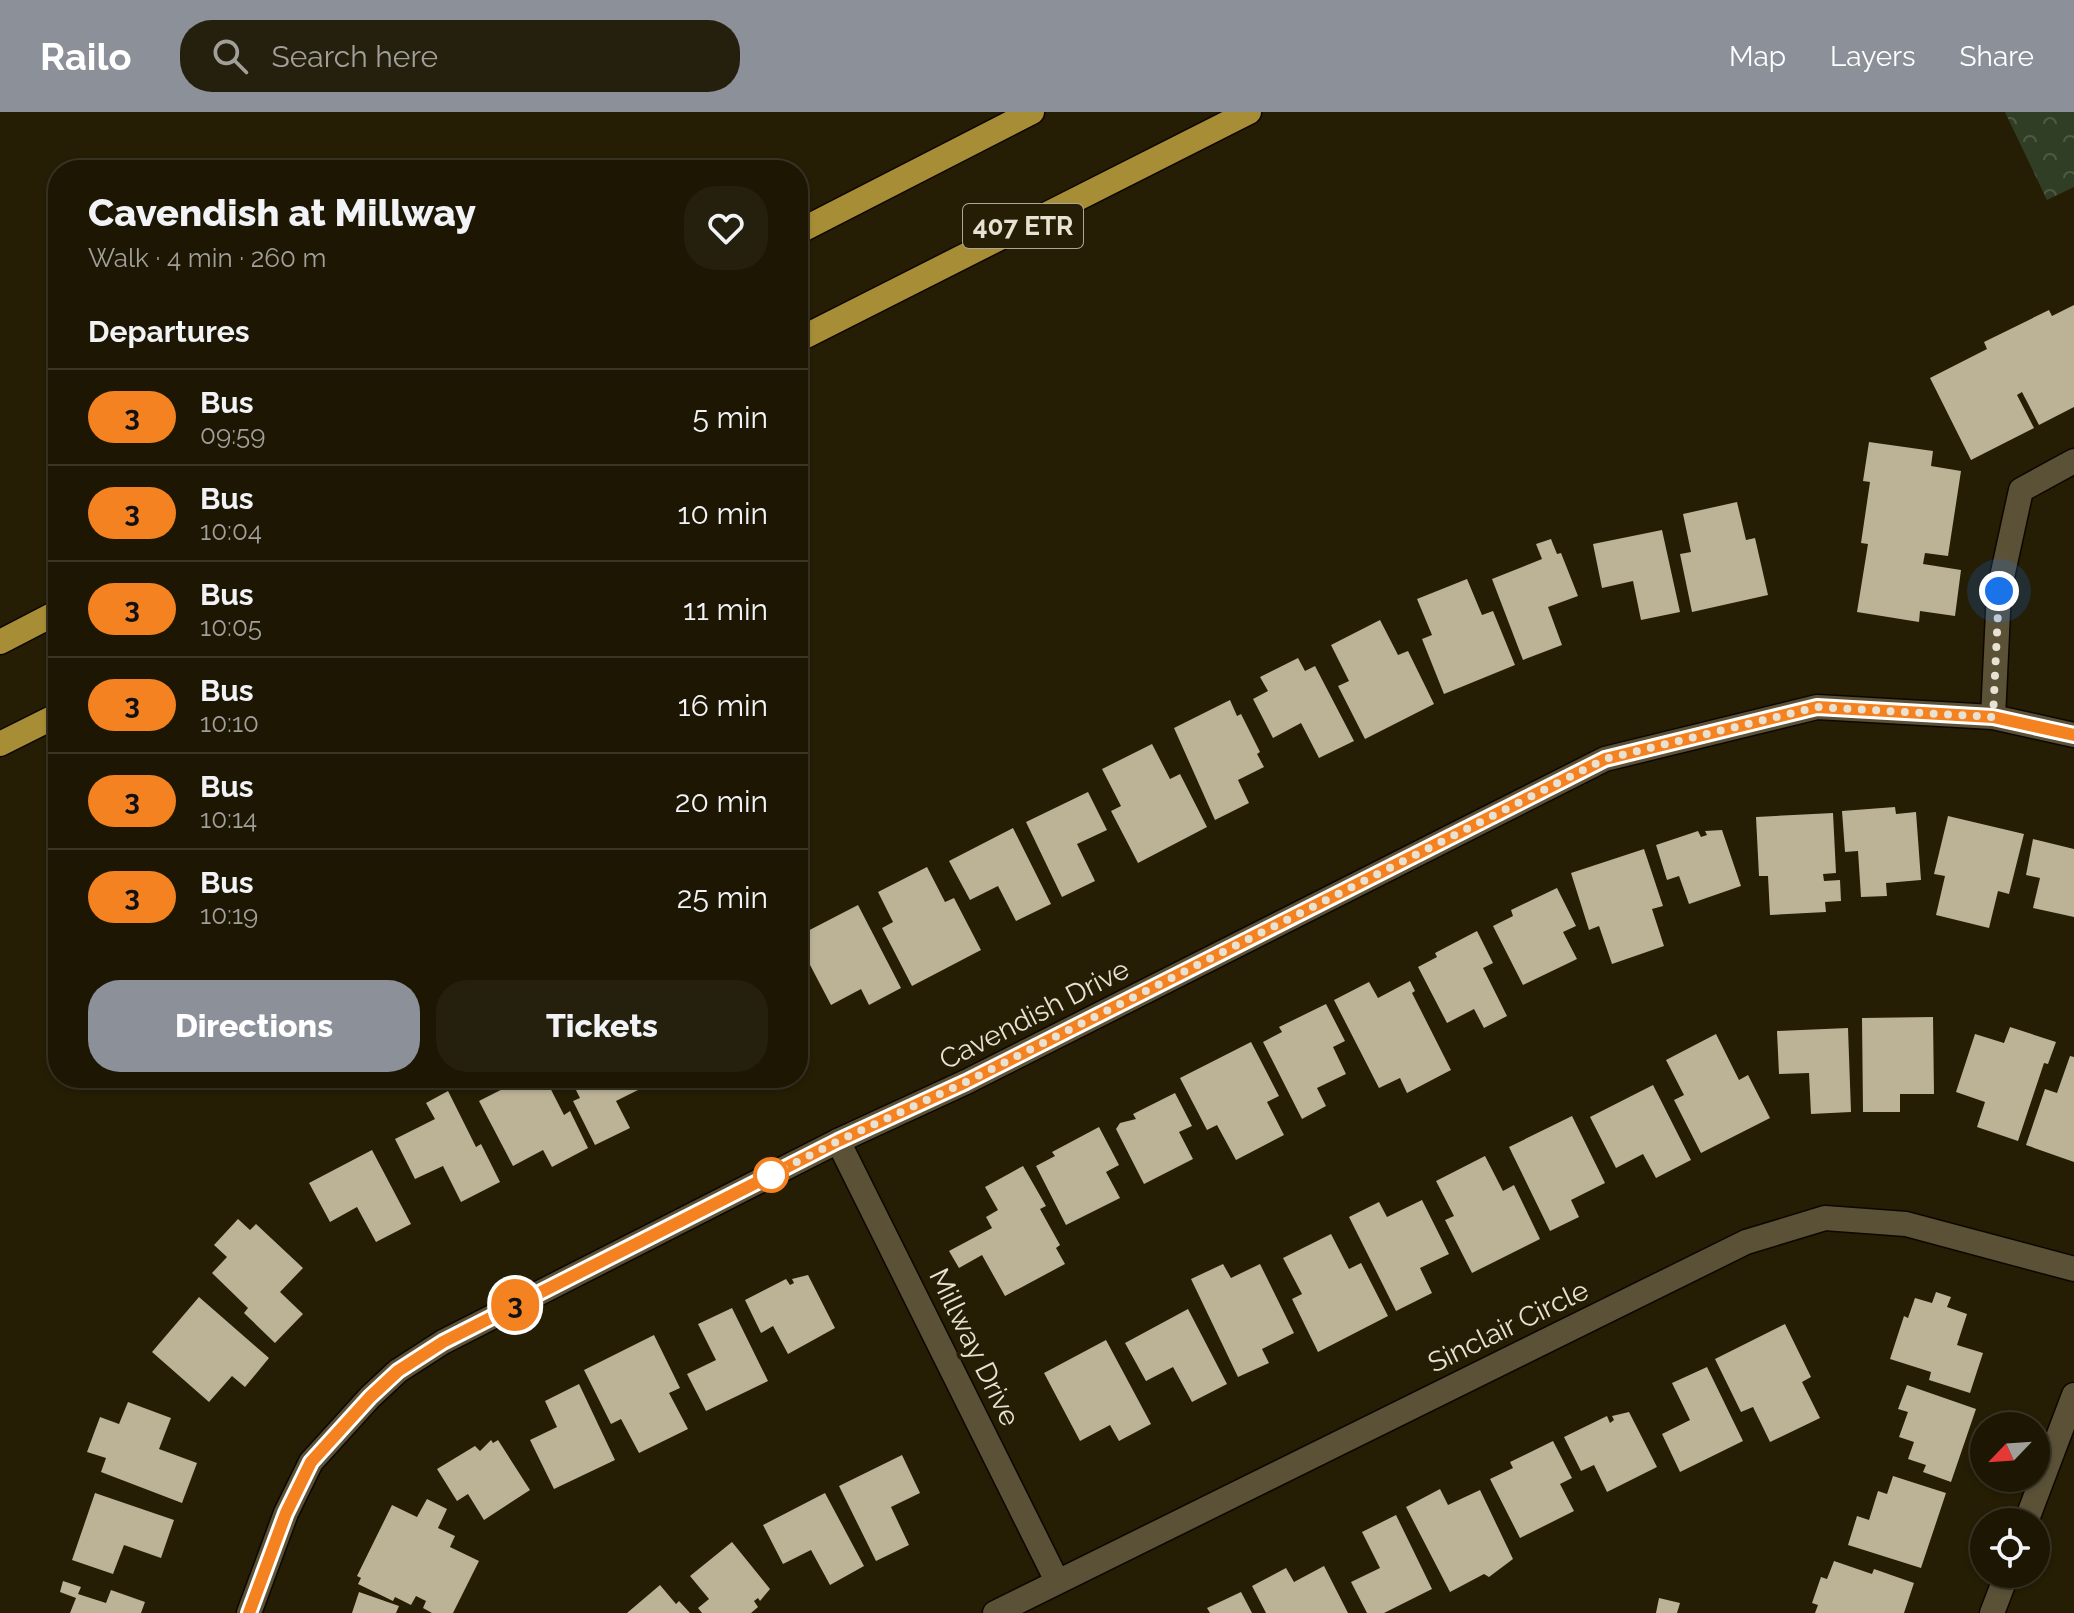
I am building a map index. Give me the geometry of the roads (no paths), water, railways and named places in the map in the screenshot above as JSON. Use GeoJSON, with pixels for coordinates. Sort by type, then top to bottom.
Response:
{"type":"FeatureCollection","features":[{"type":"Feature","properties":{"kind":"highway"},"geometry":{"type":"LineString","coordinates":[[808,227],[1032,112]]}},
{"type":"Feature","properties":{"kind":"highway","name":"407 ETR"},"geometry":{"type":"LineString","coordinates":[[808,335],[1249,112]]}},
{"type":"Feature","properties":{"kind":"highway"},"geometry":{"type":"LineString","coordinates":[[0,642],[48,617]]}},
{"type":"Feature","properties":{"kind":"highway"},"geometry":{"type":"LineString","coordinates":[[0,744],[48,720]]}},
{"type":"Feature","properties":{"kind":"street"},"geometry":{"type":"LineString","coordinates":[[1993,717],[1999,591],[2021,490],[2074,461]]}},
{"type":"Feature","properties":{"kind":"street","name":"Cavendish Drive"},"geometry":{"type":"LineString","coordinates":[[249,1613],[286,1513],[311,1462],[398,1371],[443,1342],[838,1141],[980,1075],[1605,759],[1817,707],[1993,717],[2074,735]]}},
{"type":"Feature","properties":{"kind":"street","name":"Millway Drive"},"geometry":{"type":"LineString","coordinates":[[838,1141],[1057,1581]]}},
{"type":"Feature","properties":{"kind":"street","name":"Sinclair Circle"},"geometry":{"type":"LineString","coordinates":[[995,1613],[1746,1242],[1825,1218],[1906,1224],[2074,1269]]}},
{"type":"Feature","properties":{"kind":"street"},"geometry":{"type":"LineString","coordinates":[[2031,1508],[2074,1395]]}},
{"type":"Feature","properties":{"kind":"street"},"geometry":{"type":"LineString","coordinates":[[1992,1613],[2002,1588]]}}]}
